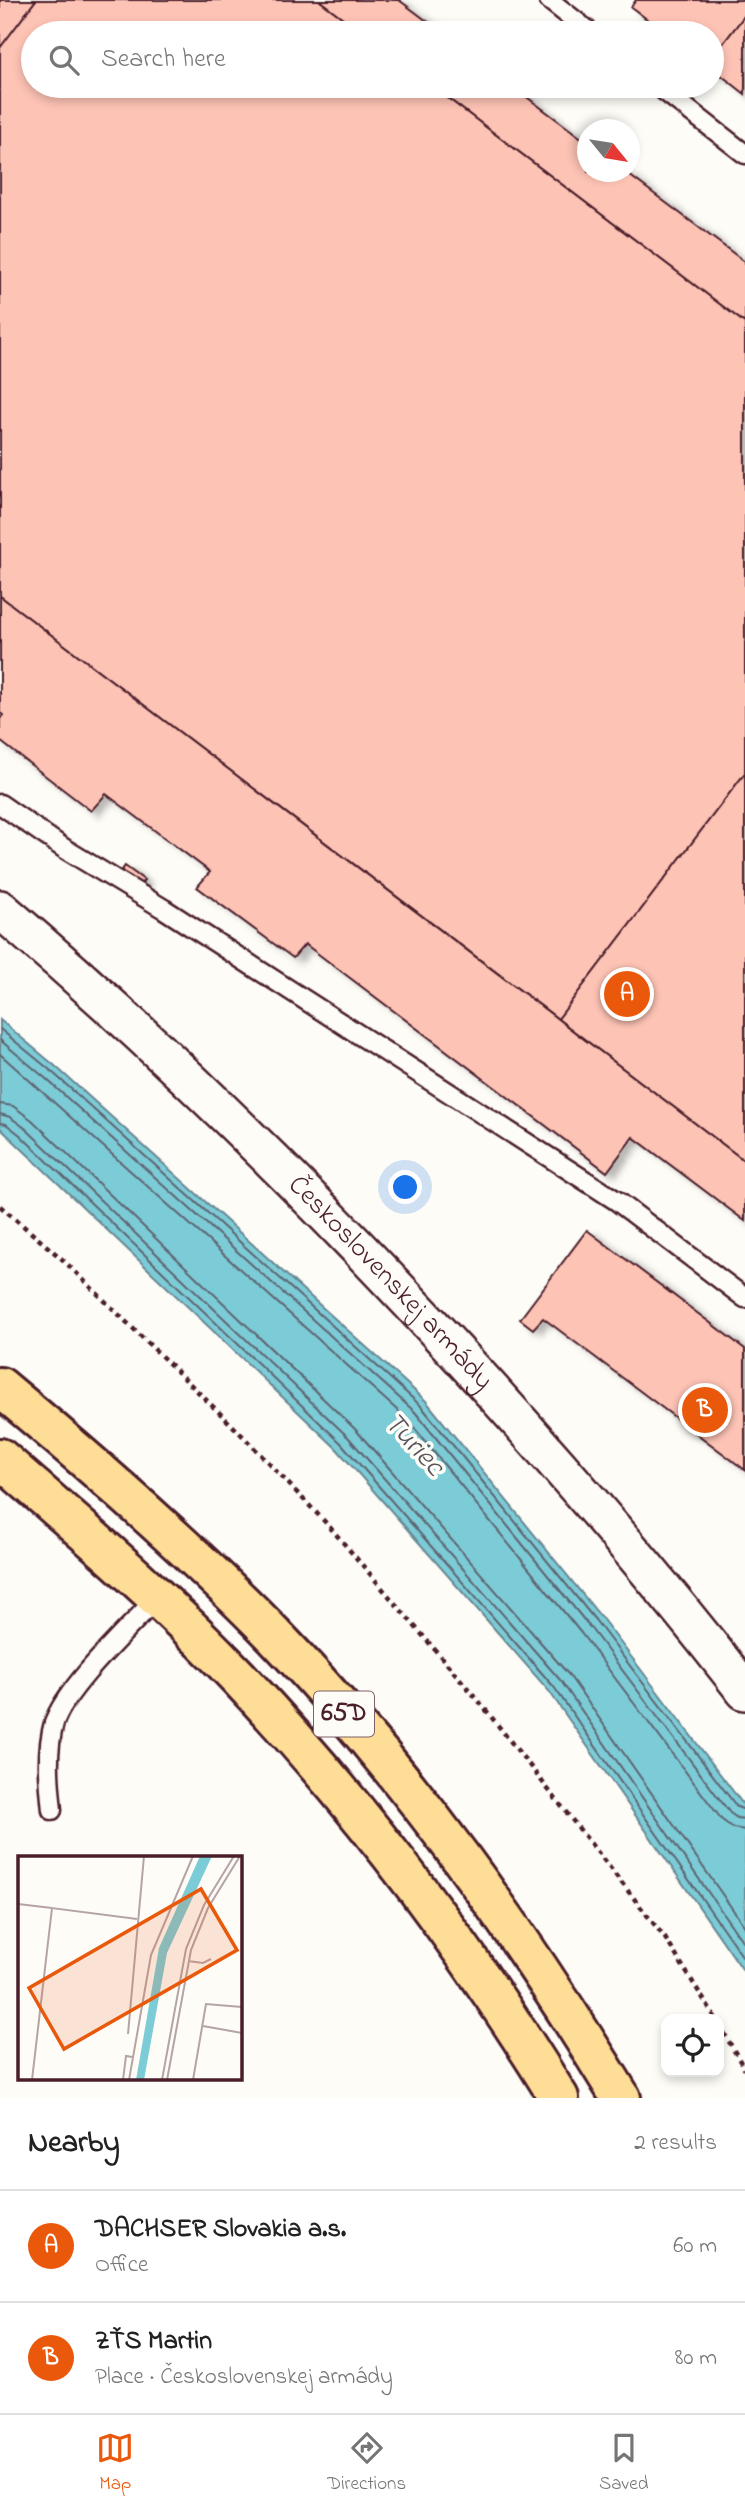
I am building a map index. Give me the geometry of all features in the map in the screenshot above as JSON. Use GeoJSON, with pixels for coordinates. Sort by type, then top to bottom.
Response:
{"type":"FeatureCollection","features":[{"type":"Feature","properties":{"kind":"main road","name":"65D"},"geometry":{"type":"LineString","coordinates":[[0,1387],[203,1566],[276,1638],[344,1713],[446,1838],[495,1904],[549,1983],[621,2098]]}},
{"type":"Feature","properties":{"kind":"main road","name":"65D"},"geometry":{"type":"LineString","coordinates":[[0,1458],[125,1567],[237,1676],[388,1850],[487,1986],[559,2098]]}},
{"type":"Feature","properties":{"kind":"street","name":"Československej armády"},"geometry":{"type":"LineString","coordinates":[[0,909],[87,983],[191,1079],[400,1290],[528,1430],[690,1620],[745,1691]]}},
{"type":"Feature","properties":{"kind":"lane"},"geometry":{"type":"LineString","coordinates":[[549,0],[576,21]]}},
{"type":"Feature","properties":{"kind":"lane"},"geometry":{"type":"LineString","coordinates":[[673,98],[745,154]]}},
{"type":"Feature","properties":{"kind":"lane"},"geometry":{"type":"LineString","coordinates":[[0,804],[65,849],[163,909],[617,1201],[745,1298]]}},
{"type":"Feature","properties":{"kind":"lane"},"geometry":{"type":"LineString","coordinates":[[52,1810],[48,1769],[54,1722],[74,1688],[157,1598]]}},
{"type":"Feature","properties":{"kind":"path"},"geometry":{"type":"LineString","coordinates":[[0,1206],[62,1259],[237,1430],[328,1525],[478,1700],[665,1938],[714,2014]]}},
{"type":"Feature","properties":{"kind":"path"},"geometry":{"type":"LineString","coordinates":[[724,2032],[745,2070]]}},
{"type":"Feature","properties":{"kind":"water","name":"Turiec"},"geometry":{"type":"Polygon","coordinates":[[[0,1020],[54,1065],[426,1401],[601,1617],[745,1807],[745,1973],[549,1691],[336,1448],[0,1128],[0,1020]]]}},
{"type":"Feature","properties":{"kind":"building"},"geometry":{"type":"Polygon","coordinates":[[[0,0],[36,0],[0,48],[0,0]]]}},
{"type":"Feature","properties":{"kind":"building"},"geometry":{"type":"Polygon","coordinates":[[[36,0],[319,0],[347,21],[21,21],[21,98],[448,98],[745,323],[745,773],[558,1019],[0,596],[0,48],[36,0]]]}},
{"type":"Feature","properties":{"kind":"building"},"geometry":{"type":"Polygon","coordinates":[[[319,0],[399,0],[427,21],[347,21],[319,0]]]}},
{"type":"Feature","properties":{"kind":"building"},"geometry":{"type":"Polygon","coordinates":[[[636,0],[745,0],[745,15],[724,42],[724,21],[649,21],[631,7],[636,0]]]}},
{"type":"Feature","properties":{"kind":"building"},"geometry":{"type":"Polygon","coordinates":[[[745,15],[745,94],[724,77],[724,42],[745,15]]]}},
{"type":"Feature","properties":{"kind":"building"},"geometry":{"type":"Polygon","coordinates":[[[448,98],[528,98],[577,135],[577,182],[638,182],[745,262],[745,323],[448,98]]]}},
{"type":"Feature","properties":{"kind":"building"},"geometry":{"type":"Polygon","coordinates":[[[0,596],[745,1161],[745,1221],[633,1137],[607,1172],[305,944],[293,958],[197,887],[210,872],[106,794],[91,811],[0,741],[0,719],[3,715],[0,713],[0,596]]]}},
{"type":"Feature","properties":{"kind":"building"},"geometry":{"type":"Polygon","coordinates":[[[745,773],[745,1161],[558,1019],[745,773]]]}},
{"type":"Feature","properties":{"kind":"building"},"geometry":{"type":"Polygon","coordinates":[[[125,866],[144,880],[136,891],[117,877],[125,866]]]}},
{"type":"Feature","properties":{"kind":"building"},"geometry":{"type":"Polygon","coordinates":[[[587,1230],[745,1349],[745,1470],[543,1318],[533,1329],[520,1319],[587,1230]]]}},
{"type":"Feature","properties":{"kind":"place","name":"DACHSER Slovakia a.s."},"geometry":{"type":"Point","coordinates":[627,994]}},
{"type":"Feature","properties":{"kind":"place","name":"ZŤS Martin"},"geometry":{"type":"Point","coordinates":[705,1410]}}]}
